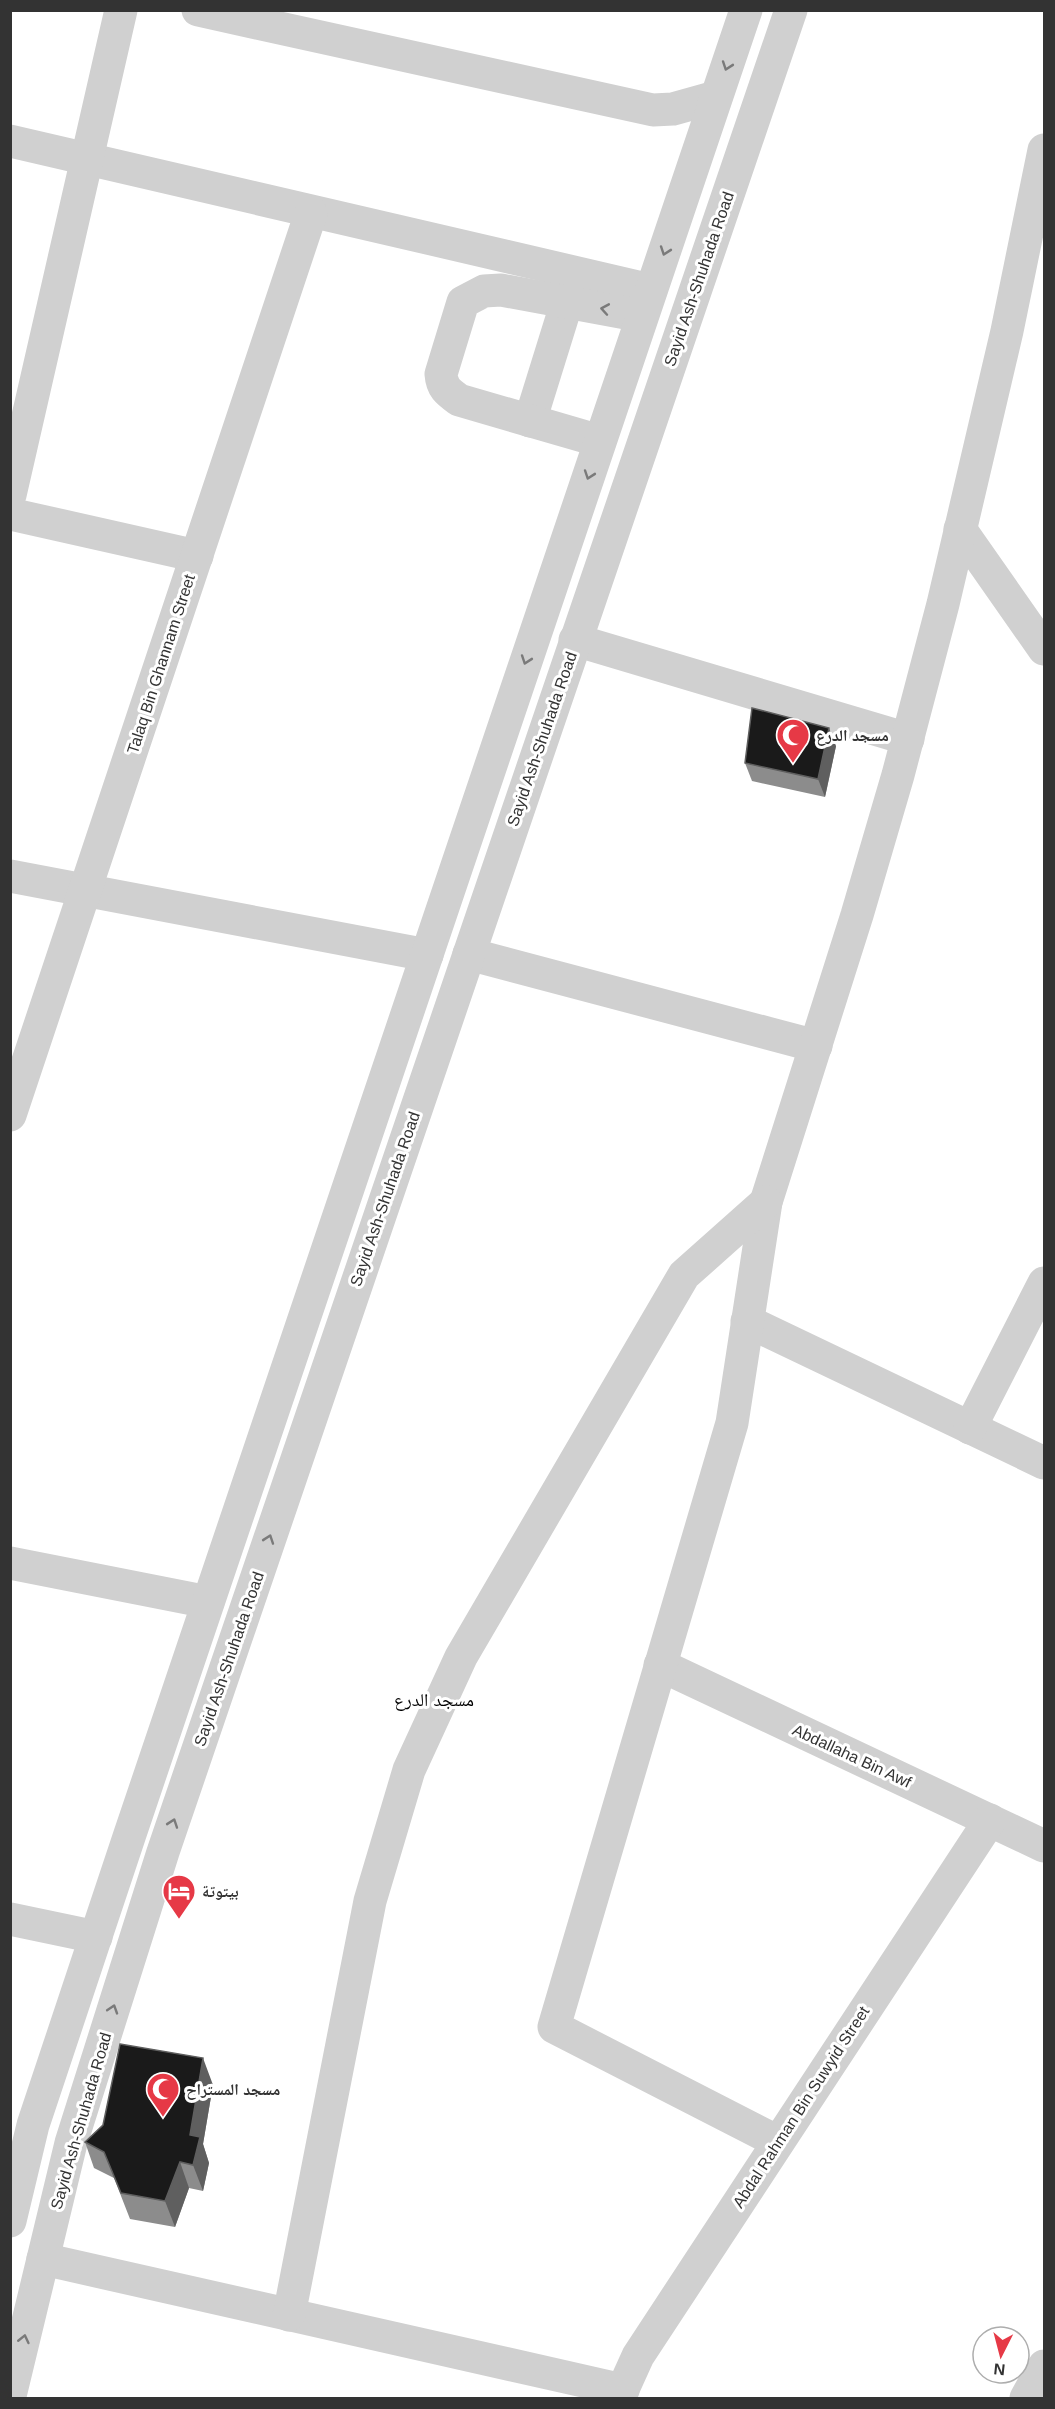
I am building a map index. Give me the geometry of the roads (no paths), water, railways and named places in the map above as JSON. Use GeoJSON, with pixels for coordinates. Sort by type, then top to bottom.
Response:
{"type":"FeatureCollection","features":[{"type":"Feature","properties":{"kind":"street"},"geometry":{"type":"LineString","coordinates":[[10,495],[121,10]]}},
{"type":"Feature","properties":{"kind":"street"},"geometry":{"type":"LineString","coordinates":[[198,10],[653,110],[673,110],[716,97]]}},
{"type":"Feature","properties":{"kind":"street"},"geometry":{"type":"LineString","coordinates":[[10,2221],[33,2126],[746,10]]}},
{"type":"Feature","properties":{"kind":"street","name":"Sayid Ash-Shuhada Road"},"geometry":{"type":"LineString","coordinates":[[10,2396],[71,2143],[163,1852],[791,10]]}},
{"type":"Feature","properties":{"kind":"street"},"geometry":{"type":"LineString","coordinates":[[10,141],[312,213],[647,303]]}},
{"type":"Feature","properties":{"kind":"street"},"geometry":{"type":"LineString","coordinates":[[778,2142],[554,2027],[732,1423],[766,1202],[857,915],[908,738],[1007,330],[1044,150]]}},
{"type":"Feature","properties":{"kind":"street","name":"Talaq Bin Ghannam Street"},"geometry":{"type":"LineString","coordinates":[[10,1115],[312,213]]}},
{"type":"Feature","properties":{"kind":"street"},"geometry":{"type":"LineString","coordinates":[[600,441],[459,400],[442,385],[441,374],[463,302],[484,291],[501,290],[567,302],[647,303]]}},
{"type":"Feature","properties":{"kind":"street"},"geometry":{"type":"LineString","coordinates":[[530,421],[567,302]]}},
{"type":"Feature","properties":{"kind":"street"},"geometry":{"type":"LineString","coordinates":[[10,514],[197,556]]}},
{"type":"Feature","properties":{"kind":"street"},"geometry":{"type":"LineString","coordinates":[[960,530],[1044,649]]}},
{"type":"Feature","properties":{"kind":"street"},"geometry":{"type":"LineString","coordinates":[[575,640],[908,738]]}},
{"type":"Feature","properties":{"kind":"street"},"geometry":{"type":"LineString","coordinates":[[10,876],[427,955]]}},
{"type":"Feature","properties":{"kind":"street"},"geometry":{"type":"LineString","coordinates":[[469,954],[816,1046]]}},
{"type":"Feature","properties":{"kind":"street"},"geometry":{"type":"LineString","coordinates":[[289,2315],[370,1901],[409,1770],[461,1657],[684,1275],[766,1202]]}},
{"type":"Feature","properties":{"kind":"street"},"geometry":{"type":"LineString","coordinates":[[970,1428],[1044,1283]]}},
{"type":"Feature","properties":{"kind":"street"},"geometry":{"type":"LineString","coordinates":[[747,1321],[1044,1463]]}},
{"type":"Feature","properties":{"kind":"street"},"geometry":{"type":"LineString","coordinates":[[10,1563],[208,1602]]}},
{"type":"Feature","properties":{"kind":"street","name":"Abdallaha Bin Awf"},"geometry":{"type":"LineString","coordinates":[[660,1665],[1044,1846]]}},
{"type":"Feature","properties":{"kind":"street","name":"Abdal Rahman Bin Suwyid Street"},"geometry":{"type":"LineString","coordinates":[[621,2394],[638,2356],[990,1820]]}},
{"type":"Feature","properties":{"kind":"street"},"geometry":{"type":"LineString","coordinates":[[10,1919],[96,1937]]}},
{"type":"Feature","properties":{"kind":"street"},"geometry":{"type":"LineString","coordinates":[[43,2259],[621,2394]]}},
{"type":"Feature","properties":{"kind":"street"},"geometry":{"type":"LineString","coordinates":[[1026,2398],[1044,2366]]}},
{"type":"Feature","properties":{"kind":"place","name":"مسجد الدرع"},"geometry":{"type":"Point","coordinates":[793,764]}},
{"type":"Feature","properties":{"kind":"place","name":"بيتوتة"},"geometry":{"type":"Point","coordinates":[179,1920]}},
{"type":"Feature","properties":{"kind":"place","name":"مسجد المستراح"},"geometry":{"type":"Point","coordinates":[163,2118]}},
{"type":"Feature","properties":{"kind":"district","name":"مسجد الدرع"},"geometry":{"type":"Point","coordinates":[434,1700]}}]}
